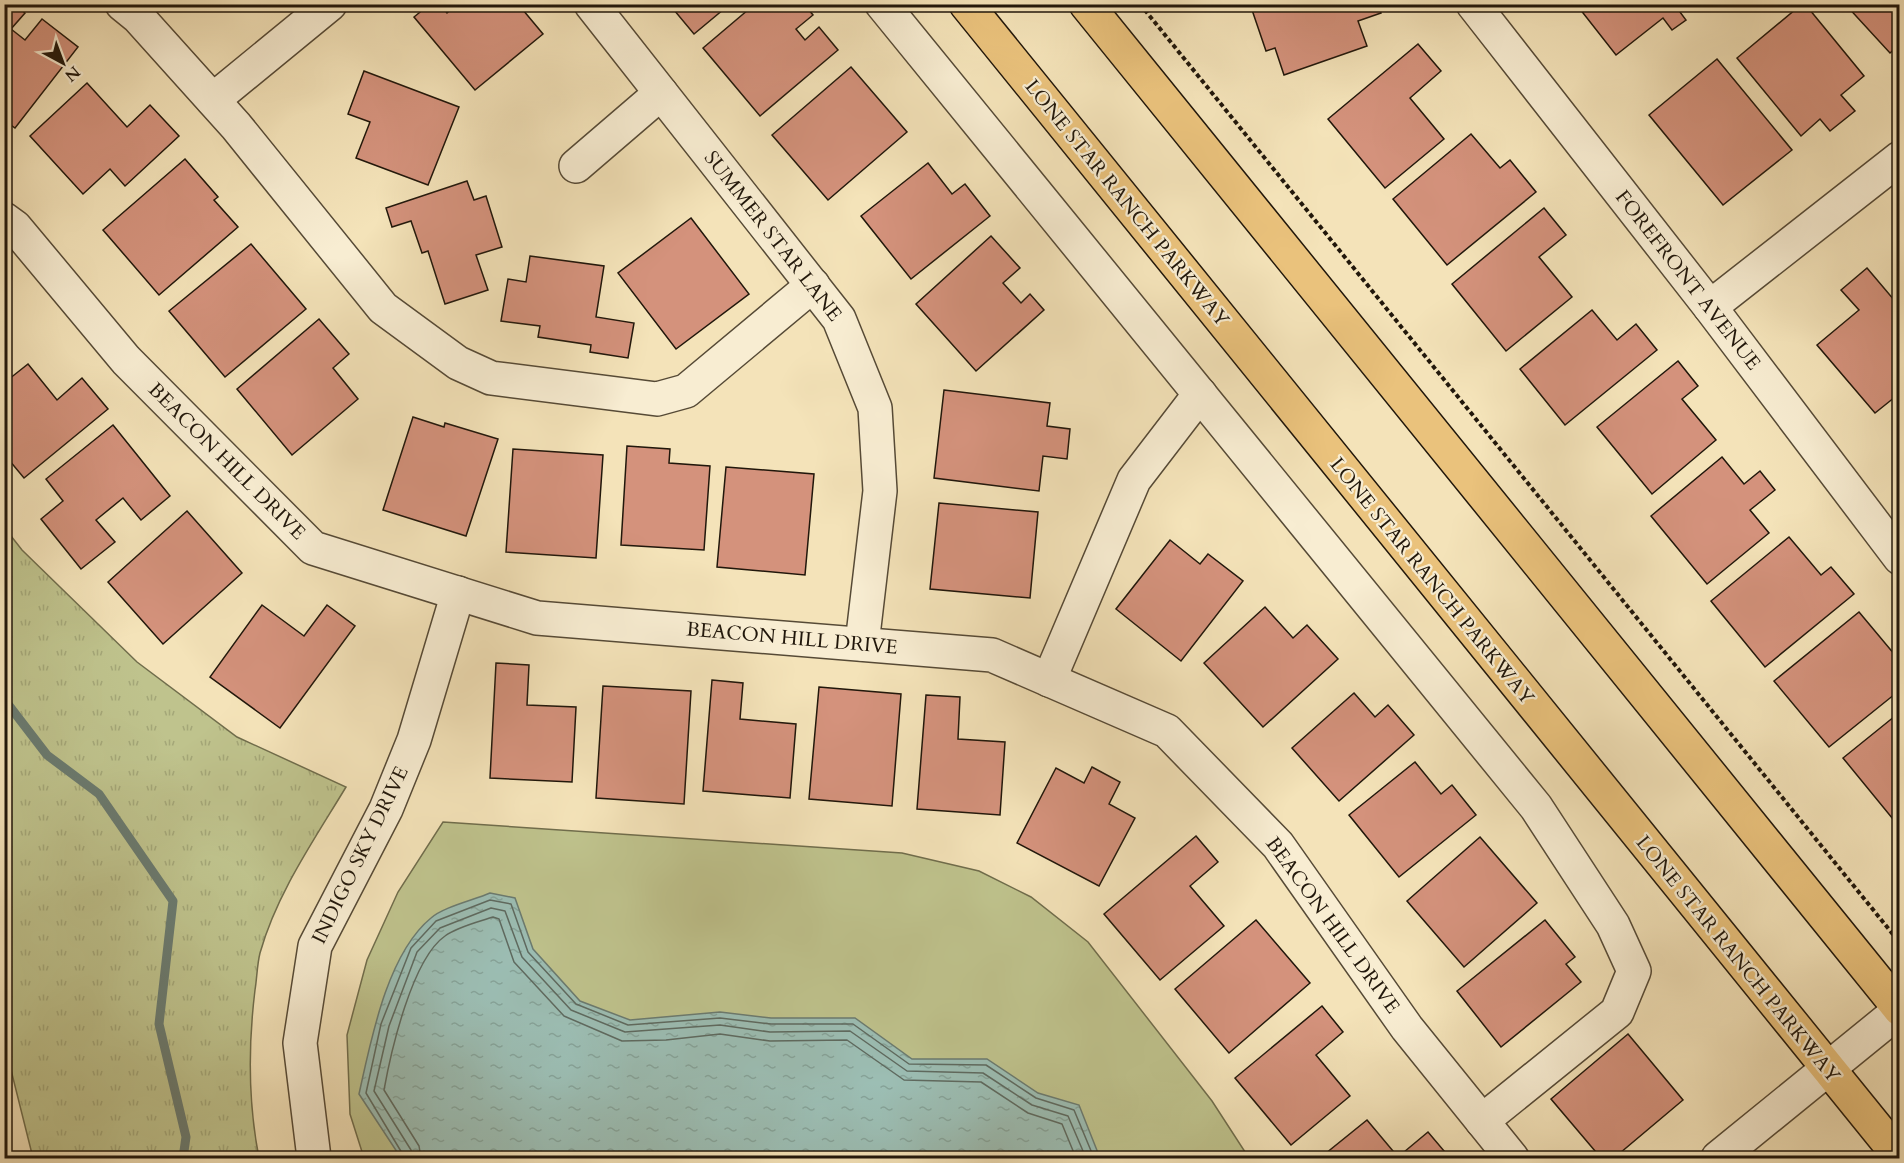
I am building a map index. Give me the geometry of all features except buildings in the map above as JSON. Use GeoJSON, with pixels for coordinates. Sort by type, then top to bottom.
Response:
{"type":"FeatureCollection","features":[{"type":"Feature","properties":{"kind":"main road","name":"LONE STAR RANCH PARKWAY"},"geometry":{"type":"LineString","coordinates":[[966,4],[1899,1157]]}},
{"type":"Feature","properties":{"kind":"main road"},"geometry":{"type":"LineString","coordinates":[[1086,4],[1899,1010]]}},
{"type":"Feature","properties":{"kind":"street"},"geometry":{"type":"LineString","coordinates":[[122,4],[138,17],[213,100],[383,308],[458,363],[491,378],[657,399],[686,391],[813,285]]}},
{"type":"Feature","properties":{"kind":"street"},"geometry":{"type":"LineString","coordinates":[[213,100],[330,4]]}},
{"type":"Feature","properties":{"kind":"street","name":"SUMMER STAR LANE"},"geometry":{"type":"LineString","coordinates":[[591,4],[839,319],[874,408],[880,491],[862,644]]}},
{"type":"Feature","properties":{"kind":"street"},"geometry":{"type":"LineString","coordinates":[[882,4],[1536,807],[1613,925],[1634,971],[1617,1012],[1482,1121]]}},
{"type":"Feature","properties":{"kind":"street","name":"FOREFRONT AVENUE"},"geometry":{"type":"LineString","coordinates":[[1473,4],[1710,307],[1899,558]]}},
{"type":"Feature","properties":{"kind":"street"},"geometry":{"type":"LineString","coordinates":[[576,166],[661,93]]}},
{"type":"Feature","properties":{"kind":"street"},"geometry":{"type":"LineString","coordinates":[[1710,307],[1899,158]]}},
{"type":"Feature","properties":{"kind":"street","name":"BEACON HILL DRIVE"},"geometry":{"type":"LineString","coordinates":[[4,219],[15,227],[126,360],[313,548],[537,618],[992,655],[1167,731],[1278,845],[1407,1028],[1512,1158]]}},
{"type":"Feature","properties":{"kind":"street"},"geometry":{"type":"LineString","coordinates":[[1049,680],[1134,480],[1200,394]]}},
{"type":"Feature","properties":{"kind":"street","name":"INDIGO SKY DRIVE"},"geometry":{"type":"LineString","coordinates":[[314,1158],[300,1043],[315,946],[390,799],[414,740],[458,593]]}},
{"type":"Feature","properties":{"kind":"street"},"geometry":{"type":"LineString","coordinates":[[1718,1158],[1899,1010]]}},
{"type":"Feature","properties":{"kind":"path"},"geometry":{"type":"LineString","coordinates":[[1140,4],[1899,943]]}},
{"type":"Feature","properties":{"kind":"green space"},"geometry":{"type":"Polygon","coordinates":[[[4,527],[22,550],[137,662],[237,737],[346,787],[286,888],[260,953],[250,1053],[251,1095],[259,1158],[33,1158],[4,1042],[4,527]]]}},
{"type":"Feature","properties":{"kind":"green space"},"geometry":{"type":"Polygon","coordinates":[[[443,822],[902,853],[979,871],[1031,897],[1088,942],[1212,1101],[1249,1158],[364,1158],[350,1114],[347,1035],[367,960],[398,892],[443,822]]]}},
{"type":"Feature","properties":{"kind":"water"},"geometry":{"type":"Polygon","coordinates":[[[490,893],[515,898],[533,949],[580,1001],[630,1020],[720,1012],[771,1018],[855,1018],[912,1059],[987,1059],[1038,1093],[1079,1105],[1100,1158],[401,1158],[359,1094],[383,999],[403,953],[431,918],[451,907],[490,893]]]}},
{"type":"Feature","properties":{"kind":"waterway"},"geometry":{"type":"LineString","coordinates":[[4,699],[47,755],[99,794],[173,901],[159,1024],[186,1137],[183,1158]]}}]}
